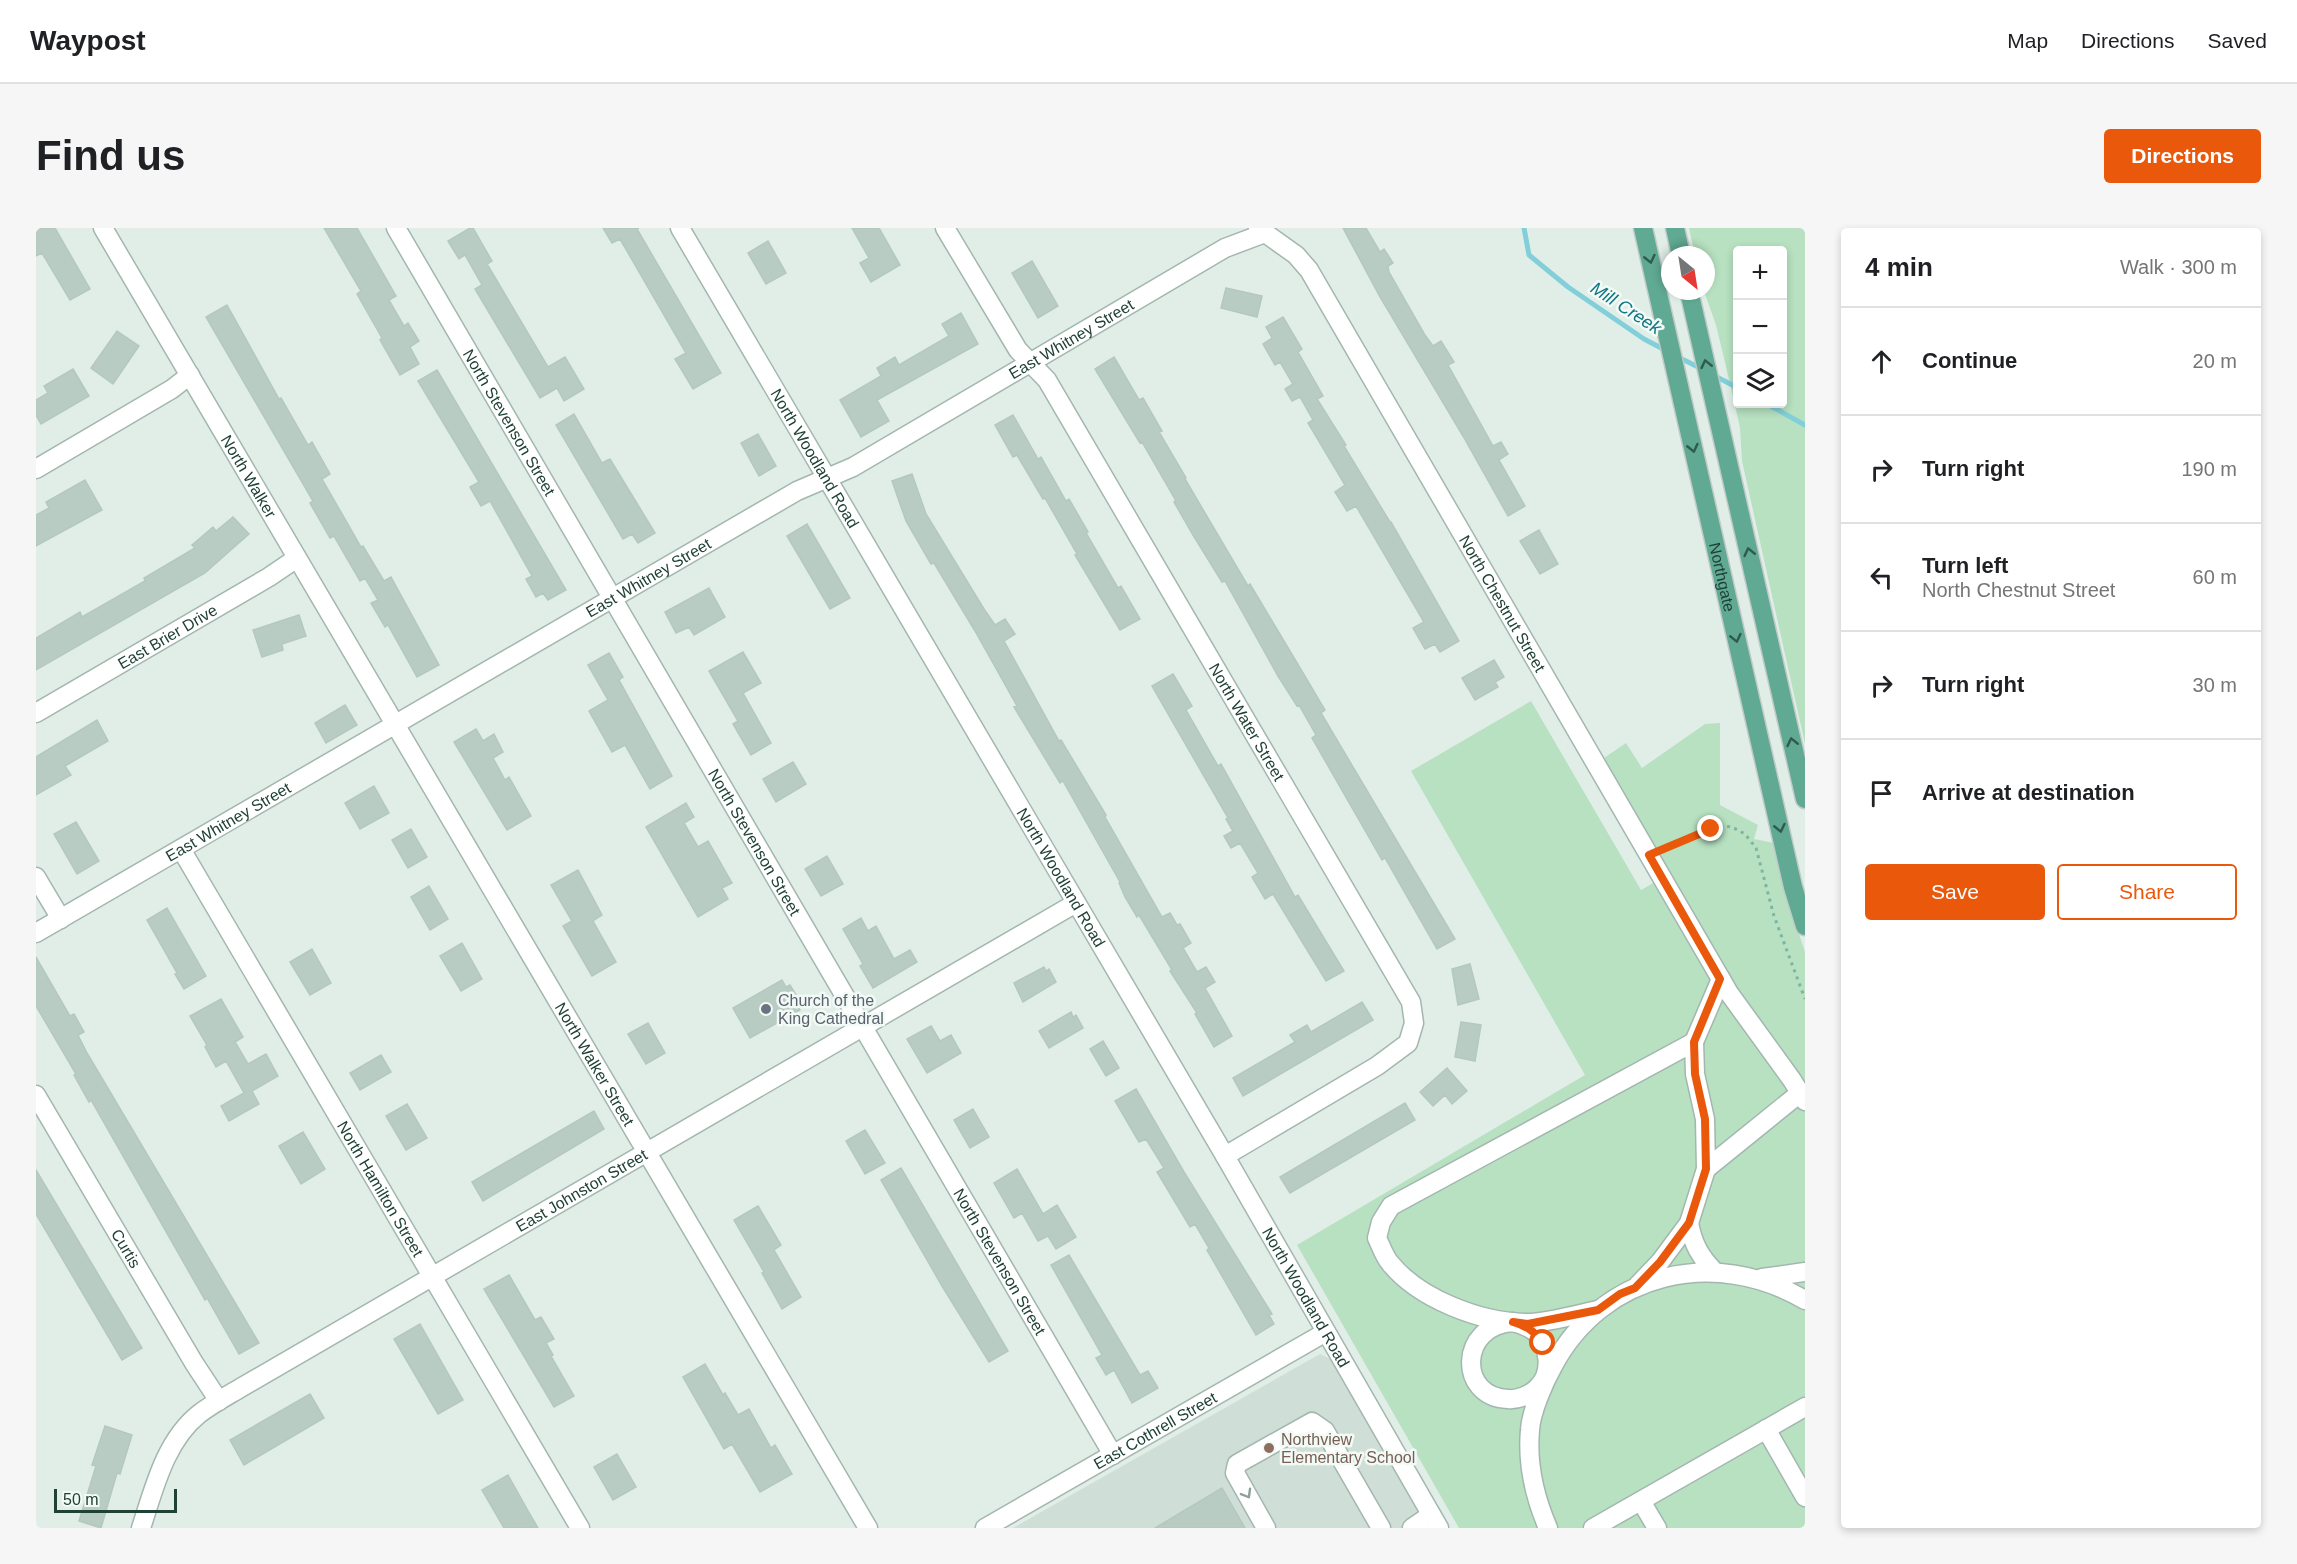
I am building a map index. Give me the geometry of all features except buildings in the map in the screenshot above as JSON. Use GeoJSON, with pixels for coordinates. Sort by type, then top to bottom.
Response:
{"type":"FeatureCollection","features":[{"type":"Feature","properties":{"kind":"main road","name":"Northgate"},"geometry":{"type":"LineString","coordinates":[[1643,228],[1793,887],[1805,926]]}},
{"type":"Feature","properties":{"kind":"main road"},"geometry":{"type":"LineString","coordinates":[[1675,228],[1679,246]]}},
{"type":"Feature","properties":{"kind":"main road","name":"Northgate"},"geometry":{"type":"LineString","coordinates":[[1691,300],[1805,799]]}},
{"type":"Feature","properties":{"kind":"street","name":"North Walker"},"geometry":{"type":"LineString","coordinates":[[103,228],[396,724]]}},
{"type":"Feature","properties":{"kind":"street","name":"North Stevenson Street"},"geometry":{"type":"LineString","coordinates":[[396,228],[1113,1455]]}},
{"type":"Feature","properties":{"kind":"street","name":"North Woodland Road"},"geometry":{"type":"LineString","coordinates":[[680,228],[1225,1156],[1435,1522]]}},
{"type":"Feature","properties":{"kind":"street","name":"North Water Street"},"geometry":{"type":"LineString","coordinates":[[945,228],[1007,334],[1018,350],[1047,380],[1411,1002],[1414,1023],[1408,1043],[1377,1066],[1225,1156]]}},
{"type":"Feature","properties":{"kind":"street","name":"East Whitney Street"},"geometry":{"type":"LineString","coordinates":[[36,933],[797,491],[853,466],[1226,248],[1261,231]]}},
{"type":"Feature","properties":{"kind":"street","name":"North Chestnut Street"},"geometry":{"type":"LineString","coordinates":[[1261,231],[1296,255],[1309,270],[1725,986],[1802,1097]]}},
{"type":"Feature","properties":{"kind":"street"},"geometry":{"type":"LineString","coordinates":[[36,469],[172,389],[190,375]]}},
{"type":"Feature","properties":{"kind":"street","name":"East Brier Drive"},"geometry":{"type":"LineString","coordinates":[[36,713],[269,577],[297,558]]}},
{"type":"Feature","properties":{"kind":"street","name":"North Walker Street"},"geometry":{"type":"LineString","coordinates":[[396,724],[868,1528]]}},
{"type":"Feature","properties":{"kind":"street","name":"North Hamilton Street"},"geometry":{"type":"LineString","coordinates":[[181,849],[580,1528]]}},
{"type":"Feature","properties":{"kind":"street"},"geometry":{"type":"LineString","coordinates":[[36,877],[61,919]]}},
{"type":"Feature","properties":{"kind":"street","name":"East Johnston Street"},"geometry":{"type":"LineString","coordinates":[[141,1528],[164,1463],[177,1438],[198,1414],[1076,903]]}},
{"type":"Feature","properties":{"kind":"street"},"geometry":{"type":"LineString","coordinates":[[1635,1288],[1660,1262],[1689,1223],[1706,1169],[1705,1119],[1695,1074],[1694,1042],[1725,986]]}},
{"type":"Feature","properties":{"kind":"street"},"geometry":{"type":"LineString","coordinates":[[1598,1310],[1528,1324],[1488,1318],[1458,1309],[1418,1288],[1389,1262],[1377,1238],[1381,1222],[1391,1206],[1694,1042]]}},
{"type":"Feature","properties":{"kind":"street","name":"Curtis"},"geometry":{"type":"LineString","coordinates":[[36,1095],[194,1363],[219,1401]]}},
{"type":"Feature","properties":{"kind":"street"},"geometry":{"type":"LineString","coordinates":[[1706,1169],[1802,1097]]}},
{"type":"Feature","properties":{"kind":"street"},"geometry":{"type":"LineString","coordinates":[[1689,1223],[1693,1242],[1703,1260],[1715,1272]]}},
{"type":"Feature","properties":{"kind":"street"},"geometry":{"type":"LineString","coordinates":[[1548,1528],[1531,1468],[1529,1428],[1545,1379],[1547,1354],[1543,1343],[1525,1326],[1513,1322],[1500,1323],[1488,1328],[1479,1338],[1471,1362],[1473,1376],[1477,1385],[1487,1393],[1499,1399],[1512,1400],[1536,1390],[1545,1379],[1562,1348],[1598,1310],[1620,1294],[1666,1277],[1715,1272],[1757,1279],[1789,1291],[1805,1300]]}},
{"type":"Feature","properties":{"kind":"street"},"geometry":{"type":"LineString","coordinates":[[1757,1279],[1805,1272]]}},
{"type":"Feature","properties":{"kind":"street","name":"East Cothrell Street"},"geometry":{"type":"LineString","coordinates":[[985,1528],[1326,1332]]}},
{"type":"Feature","properties":{"kind":"street"},"geometry":{"type":"LineString","coordinates":[[1593,1528],[1805,1407]]}},
{"type":"Feature","properties":{"kind":"street"},"geometry":{"type":"LineString","coordinates":[[1266,1528],[1235,1473],[1237,1464],[1312,1422],[1325,1431],[1381,1528]]}},
{"type":"Feature","properties":{"kind":"street"},"geometry":{"type":"LineString","coordinates":[[1766,1429],[1805,1497]]}},
{"type":"Feature","properties":{"kind":"street"},"geometry":{"type":"LineString","coordinates":[[1641,1501],[1657,1528]]}},
{"type":"Feature","properties":{"kind":"street"},"geometry":{"type":"LineString","coordinates":[[1412,1528],[1435,1522]]}},
{"type":"Feature","properties":{"kind":"path"},"geometry":{"type":"LineString","coordinates":[[1649,855],[1711,829],[1724,826],[1732,827],[1745,834],[1756,848],[1774,916],[1805,999]]}},
{"type":"Feature","properties":{"kind":"shaded area","name":"Northview Elementary School"},"geometry":{"type":"Polygon","coordinates":[[[1320,1354],[1332,1360],[1337,1367],[1429,1528],[1013,1528],[1320,1354]]]}},
{"type":"Feature","properties":{"kind":"green space"},"geometry":{"type":"Polygon","coordinates":[[[1689,228],[1805,228],[1805,744],[1742,461],[1740,428],[1736,408],[1787,408],[1787,246],[1733,246],[1733,396],[1716,325],[1707,300],[1715,300],[1715,246],[1693,246],[1689,228]]]}},
{"type":"Feature","properties":{"kind":"green space"},"geometry":{"type":"Polygon","coordinates":[[[1531,701],[1641,890],[1669,874],[1604,758],[1626,743],[1642,768],[1705,724],[1720,723],[1720,805],[1758,825],[1754,839],[1774,843],[1784,889],[1805,952],[1805,1528],[1459,1528],[1297,1245],[1585,1075],[1411,771],[1531,701]]]}},
{"type":"Feature","properties":{"kind":"waterway","name":"Mill Creek"},"geometry":{"type":"LineString","coordinates":[[1524,228],[1529,255],[1568,287],[1644,339],[1665,350]]}},
{"type":"Feature","properties":{"kind":"waterway","name":"Mill Creek"},"geometry":{"type":"LineString","coordinates":[[1676,356],[1702,369]]}},
{"type":"Feature","properties":{"kind":"waterway","name":"Mill Creek"},"geometry":{"type":"LineString","coordinates":[[1713,375],[1733,385]]}},
{"type":"Feature","properties":{"kind":"waterway","name":"Mill Creek"},"geometry":{"type":"LineString","coordinates":[[1774,408],[1805,425]]}},
{"type":"Feature","properties":{"kind":"place","name":"Church of the King Cathedral"},"geometry":{"type":"Point","coordinates":[766,1009]}},
{"type":"Feature","properties":{"kind":"place","name":"Northview Elementary School"},"geometry":{"type":"Point","coordinates":[1269,1448]}},
{"type":"Feature","properties":{"kind":"route"},"geometry":{"type":"LineString","coordinates":[[1543,1343],[1535,1333],[1513,1322],[1528,1324],[1598,1310],[1620,1294],[1635,1288],[1660,1262],[1689,1223],[1706,1169],[1705,1119],[1695,1074],[1694,1042],[1720,979],[1649,855],[1711,829]]}}]}
